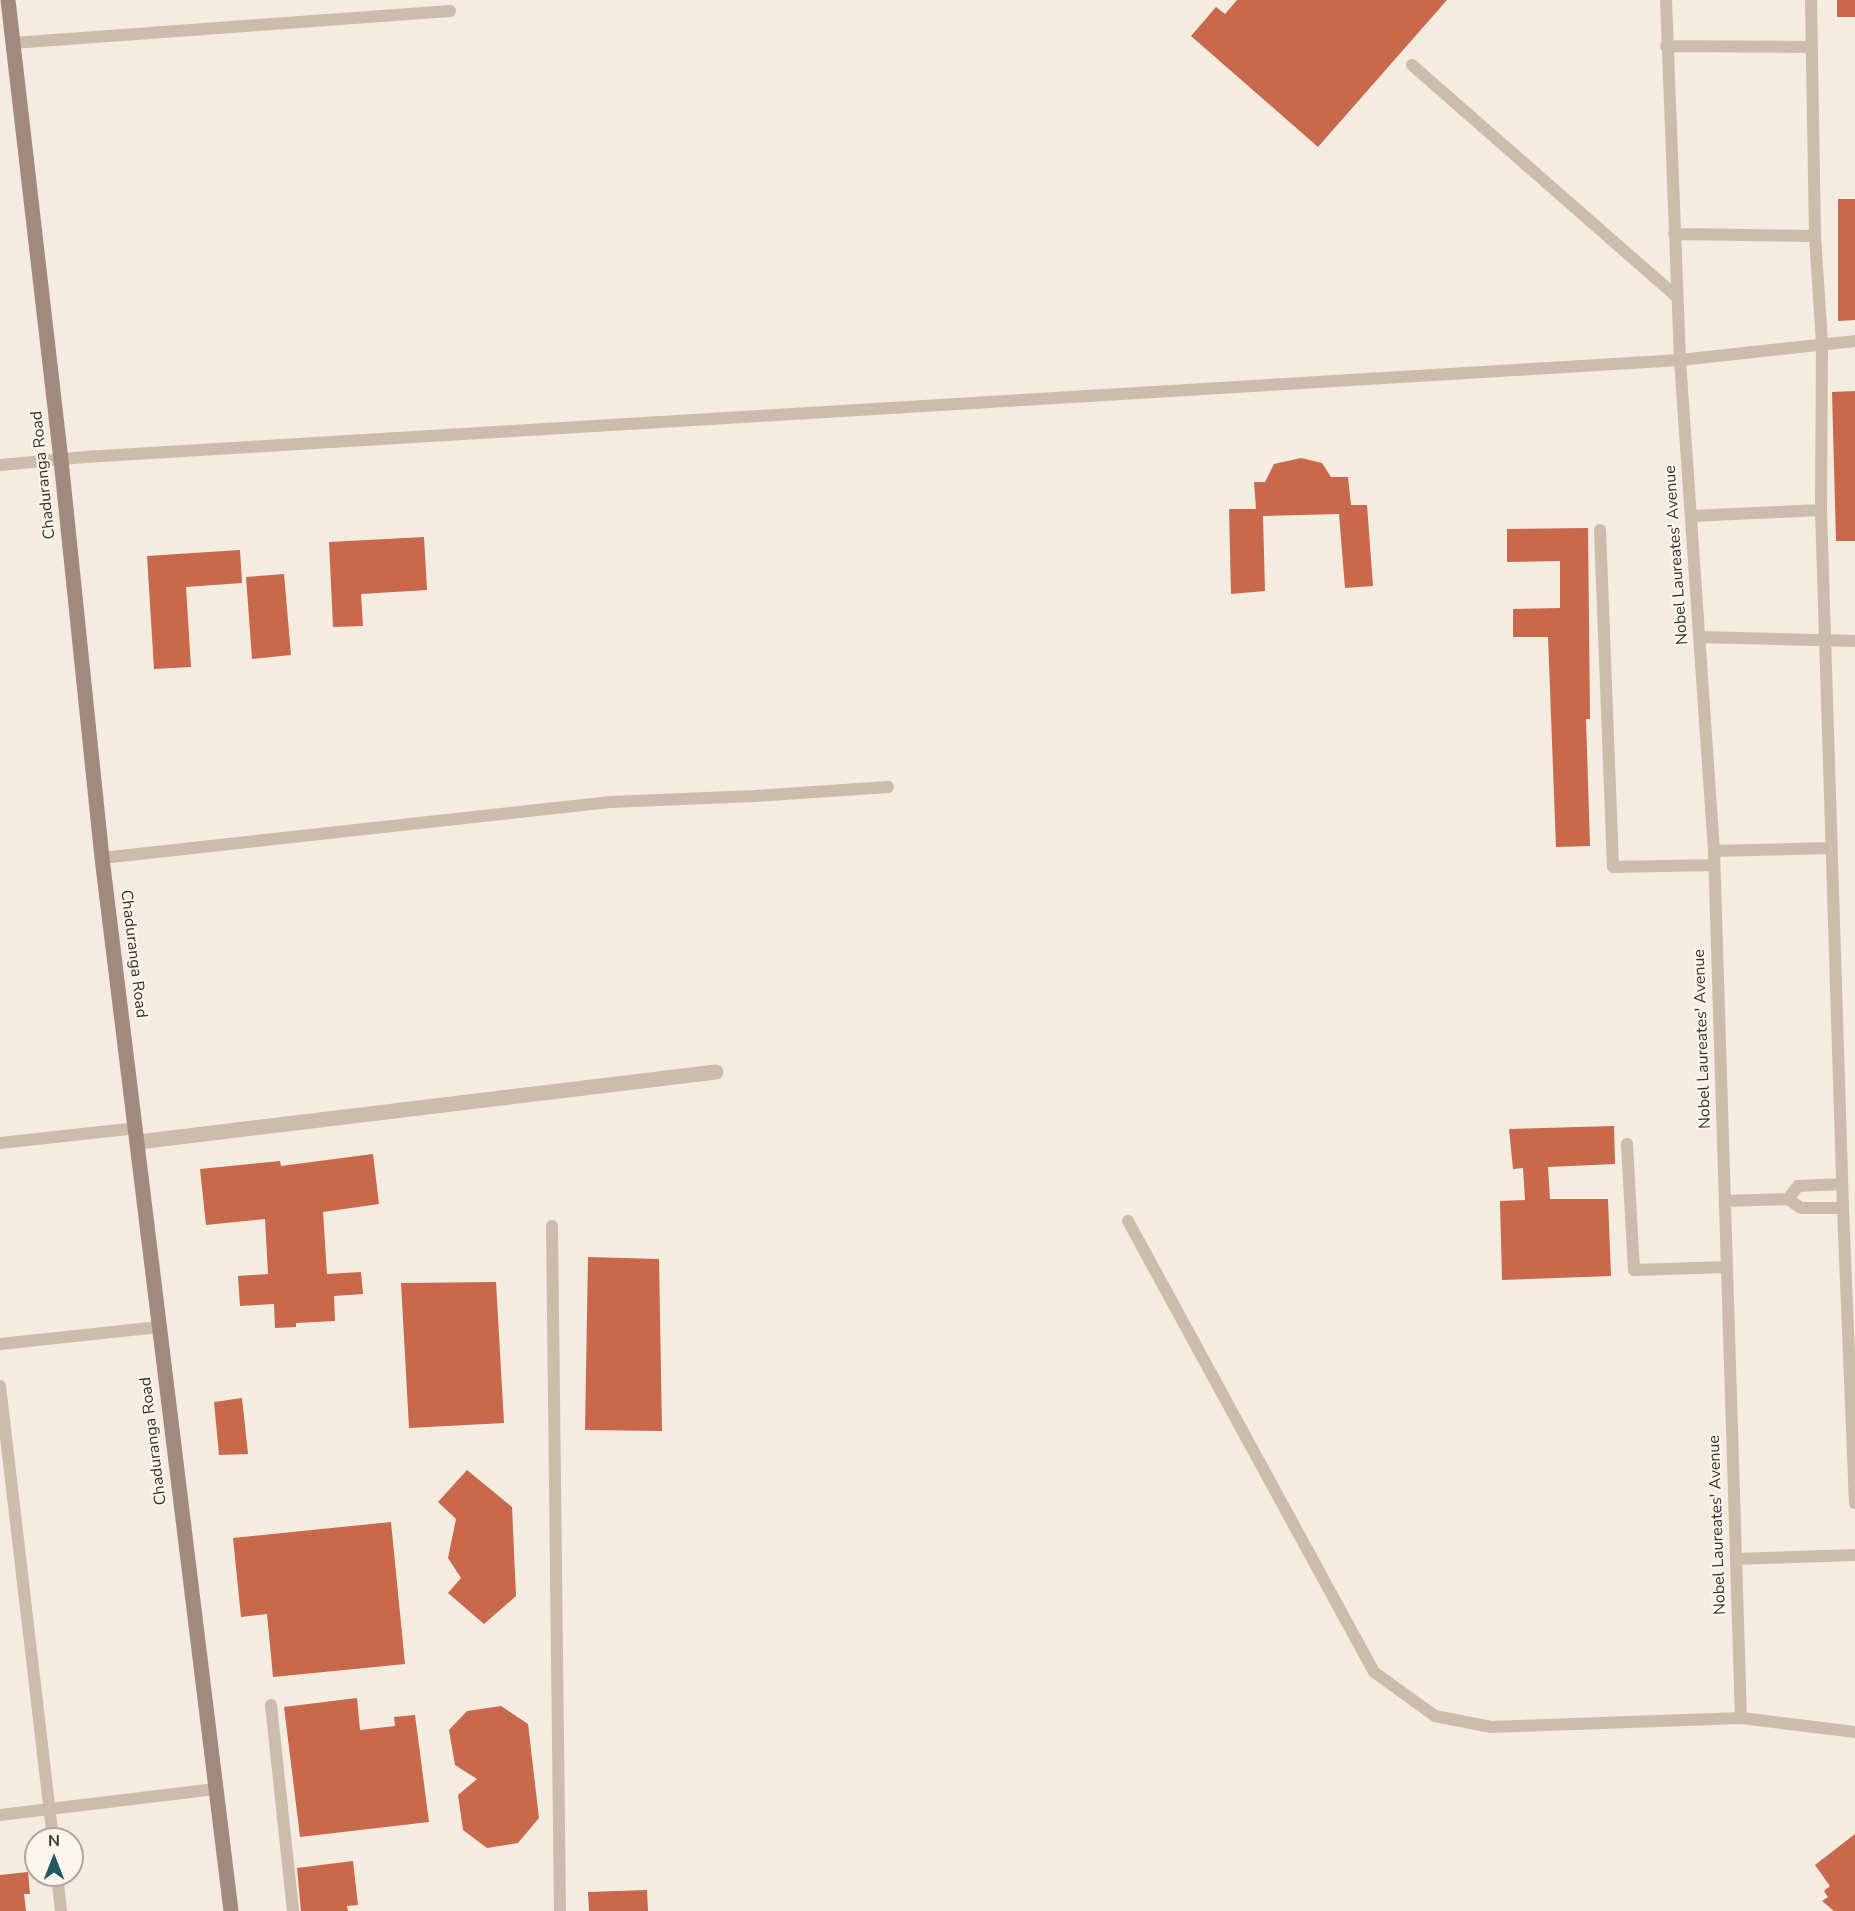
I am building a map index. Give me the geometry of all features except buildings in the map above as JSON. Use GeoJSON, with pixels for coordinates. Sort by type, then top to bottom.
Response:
{"type":"FeatureCollection","features":[{"type":"Feature","properties":{"kind":"street","name":"Chaduranga Road"},"geometry":{"type":"LineString","coordinates":[[8,0],[61,460],[102,858],[214,1789],[231,1911]]}},
{"type":"Feature","properties":{"kind":"street"},"geometry":{"type":"LineString","coordinates":[[137,1135],[716,1071]]}},
{"type":"Feature","properties":{"kind":"lane","name":"Nobel Laureates' Avenue"},"geometry":{"type":"LineString","coordinates":[[1666,0],[1680,360],[1714,851],[1741,1718]]}},
{"type":"Feature","properties":{"kind":"lane"},"geometry":{"type":"LineString","coordinates":[[1811,0],[1815,236],[1822,343],[1821,510],[1842,1184],[1855,1503]]}},
{"type":"Feature","properties":{"kind":"lane"},"geometry":{"type":"LineString","coordinates":[[13,43],[450,11]]}},
{"type":"Feature","properties":{"kind":"lane"},"geometry":{"type":"LineString","coordinates":[[1666,46],[1812,47]]}},
{"type":"Feature","properties":{"kind":"lane"},"geometry":{"type":"LineString","coordinates":[[1412,65],[1677,297]]}},
{"type":"Feature","properties":{"kind":"lane"},"geometry":{"type":"LineString","coordinates":[[1674,234],[1815,236]]}},
{"type":"Feature","properties":{"kind":"lane"},"geometry":{"type":"LineString","coordinates":[[0,465],[1680,360],[1855,341]]}},
{"type":"Feature","properties":{"kind":"lane"},"geometry":{"type":"LineString","coordinates":[[1691,516],[1821,510]]}},
{"type":"Feature","properties":{"kind":"lane"},"geometry":{"type":"LineString","coordinates":[[1600,531],[1613,867],[1714,865]]}},
{"type":"Feature","properties":{"kind":"lane"},"geometry":{"type":"LineString","coordinates":[[1699,637],[1855,641]]}},
{"type":"Feature","properties":{"kind":"lane"},"geometry":{"type":"LineString","coordinates":[[102,858],[610,802],[755,796],[888,787]]}},
{"type":"Feature","properties":{"kind":"lane"},"geometry":{"type":"LineString","coordinates":[[1714,851],[1831,848]]}},
{"type":"Feature","properties":{"kind":"lane"},"geometry":{"type":"LineString","coordinates":[[0,1143],[137,1135]]}},
{"type":"Feature","properties":{"kind":"lane"},"geometry":{"type":"LineString","coordinates":[[1627,1144],[1634,1270],[1727,1267]]}},
{"type":"Feature","properties":{"kind":"lane"},"geometry":{"type":"LineString","coordinates":[[1788,1199],[1798,1186],[1842,1184]]}},
{"type":"Feature","properties":{"kind":"lane"},"geometry":{"type":"LineString","coordinates":[[1725,1201],[1788,1199],[1801,1208],[1843,1208]]}},
{"type":"Feature","properties":{"kind":"lane"},"geometry":{"type":"LineString","coordinates":[[1128,1221],[1374,1672],[1435,1716],[1491,1727],[1741,1718],[1855,1732]]}},
{"type":"Feature","properties":{"kind":"lane"},"geometry":{"type":"LineString","coordinates":[[552,1226],[560,1911]]}},
{"type":"Feature","properties":{"kind":"lane"},"geometry":{"type":"LineString","coordinates":[[0,1344],[159,1327]]}},
{"type":"Feature","properties":{"kind":"lane"},"geometry":{"type":"LineString","coordinates":[[0,1386],[52,1827]]}},
{"type":"Feature","properties":{"kind":"lane"},"geometry":{"type":"LineString","coordinates":[[1736,1559],[1855,1555]]}},
{"type":"Feature","properties":{"kind":"lane"},"geometry":{"type":"LineString","coordinates":[[270,1705],[293,1911]]}},
{"type":"Feature","properties":{"kind":"lane"},"geometry":{"type":"LineString","coordinates":[[0,1815],[214,1789]]}},
{"type":"Feature","properties":{"kind":"lane"},"geometry":{"type":"LineString","coordinates":[[58,1887],[61,1911]]}}]}
